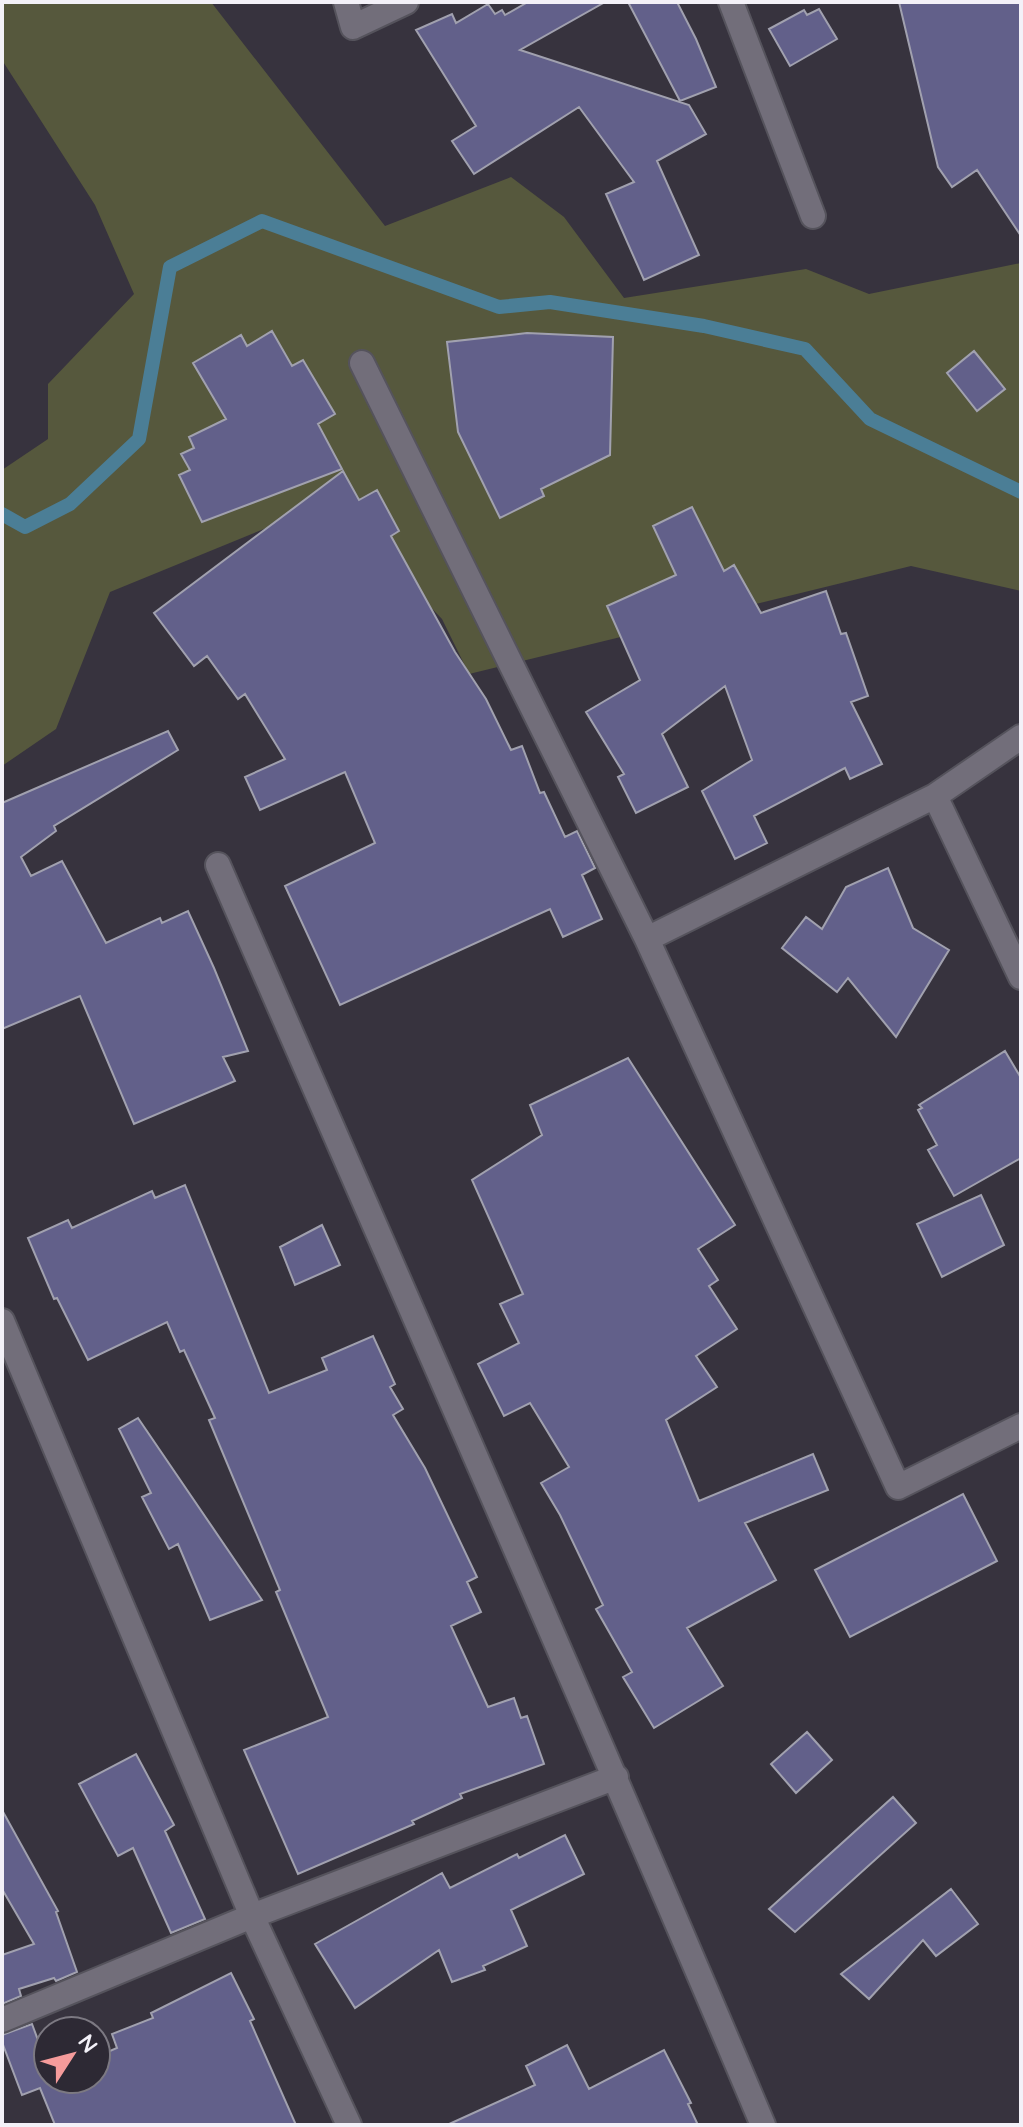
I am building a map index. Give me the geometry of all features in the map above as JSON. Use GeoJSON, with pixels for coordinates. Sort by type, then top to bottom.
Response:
{"type":"FeatureCollection","features":[{"type":"Feature","properties":{"kind":"street"},"geometry":{"type":"LineString","coordinates":[[346,2],[353,27],[406,2]]}},
{"type":"Feature","properties":{"kind":"street"},"geometry":{"type":"LineString","coordinates":[[731,2],[813,216]]}},
{"type":"Feature","properties":{"kind":"street"},"geometry":{"type":"LineString","coordinates":[[362,363],[647,939],[898,1487],[1021,1426]]}},
{"type":"Feature","properties":{"kind":"street"},"geometry":{"type":"LineString","coordinates":[[647,939],[935,796],[1021,737]]}},
{"type":"Feature","properties":{"kind":"street"},"geometry":{"type":"LineString","coordinates":[[935,796],[1021,977]]}},
{"type":"Feature","properties":{"kind":"street"},"geometry":{"type":"LineString","coordinates":[[218,865],[616,1777],[763,2125]]}},
{"type":"Feature","properties":{"kind":"street"},"geometry":{"type":"LineString","coordinates":[[2,1321],[252,1916],[349,2125]]}},
{"type":"Feature","properties":{"kind":"street"},"geometry":{"type":"LineString","coordinates":[[2,2020],[252,1916],[616,1777]]}},
{"type":"Feature","properties":{"kind":"green space"},"geometry":{"type":"Polygon","coordinates":[[[2,2],[211,2],[385,226],[511,177],[564,217],[624,298],[806,269],[869,294],[1021,263],[1021,591],[911,566],[469,674],[442,619],[330,502],[110,592],[56,729],[2,766],[2,470],[48,439],[48,384],[134,294],[95,205],[2,60],[2,2]]]}},
{"type":"Feature","properties":{"kind":"building"},"geometry":{"type":"Polygon","coordinates":[[[528,2],[605,2],[520,50],[689,105],[706,134],[657,161],[699,255],[644,280],[606,194],[634,182],[579,107],[474,174],[452,141],[476,126],[416,30],[452,14],[456,23],[488,4],[495,14],[502,10],[505,15],[528,2]]]}},
{"type":"Feature","properties":{"kind":"building"},"geometry":{"type":"Polygon","coordinates":[[[628,2],[677,2],[716,87],[680,101],[628,2]]]}},
{"type":"Feature","properties":{"kind":"building"},"geometry":{"type":"Polygon","coordinates":[[[899,2],[1021,2],[1021,236],[977,170],[952,187],[938,167],[899,2]]]}},
{"type":"Feature","properties":{"kind":"building"},"geometry":{"type":"Polygon","coordinates":[[[819,9],[837,39],[790,66],[769,29],[804,10],[807,15],[819,9]]]}},
{"type":"Feature","properties":{"kind":"building"},"geometry":{"type":"Polygon","coordinates":[[[272,331],[292,366],[303,360],[335,414],[318,424],[342,469],[202,522],[179,475],[190,470],[181,454],[194,448],[189,437],[226,419],[193,363],[241,335],[247,346],[272,331]]]}},
{"type":"Feature","properties":{"kind":"building"},"geometry":{"type":"Polygon","coordinates":[[[527,333],[613,337],[610,455],[541,489],[544,496],[500,518],[458,432],[447,342],[527,333]]]}},
{"type":"Feature","properties":{"kind":"building"},"geometry":{"type":"Polygon","coordinates":[[[974,351],[1005,389],[977,411],[947,373],[974,351]]]}},
{"type":"Feature","properties":{"kind":"building"},"geometry":{"type":"Polygon","coordinates":[[[343,471],[359,500],[377,490],[399,531],[391,536],[455,652],[486,699],[511,750],[522,746],[540,793],[544,792],[565,837],[577,831],[595,868],[582,875],[602,919],[563,937],[550,909],[340,1005],[285,886],[375,843],[345,772],[260,810],[245,777],[285,759],[245,694],[238,699],[207,656],[194,666],[154,613],[343,471]]]}},
{"type":"Feature","properties":{"kind":"building"},"geometry":{"type":"Polygon","coordinates":[[[692,507],[724,571],[734,565],[761,613],[826,591],[841,634],[846,633],[868,696],[851,702],[882,764],[850,779],[845,768],[754,816],[767,843],[735,859],[702,791],[752,760],[725,686],[662,734],[688,787],[636,813],[618,777],[624,774],[586,712],[640,680],[607,606],[676,575],[653,526],[692,507]]]}},
{"type":"Feature","properties":{"kind":"building"},"geometry":{"type":"Polygon","coordinates":[[[168,731],[178,750],[54,826],[56,831],[21,857],[31,876],[62,861],[106,943],[160,918],[162,923],[188,911],[214,968],[248,1051],[223,1057],[235,1081],[134,1124],[80,996],[2,1029],[2,803],[168,731]]]}},
{"type":"Feature","properties":{"kind":"building"},"geometry":{"type":"Polygon","coordinates":[[[888,868],[913,928],[949,950],[896,1037],[848,978],[837,992],[782,948],[806,917],[822,929],[846,887],[888,868]]]}},
{"type":"Feature","properties":{"kind":"building"},"geometry":{"type":"Polygon","coordinates":[[[1005,1051],[1021,1078],[1021,1158],[954,1196],[928,1150],[937,1145],[918,1110],[922,1108],[919,1105],[1005,1051]]]}},
{"type":"Feature","properties":{"kind":"building"},"geometry":{"type":"Polygon","coordinates":[[[628,1058],[735,1225],[698,1249],[718,1280],[709,1286],[737,1329],[696,1356],[717,1387],[666,1420],[699,1501],[813,1454],[828,1490],[745,1523],[776,1580],[687,1628],[723,1686],[654,1728],[623,1677],[632,1672],[596,1609],[603,1605],[560,1515],[541,1483],[569,1467],[530,1403],[504,1416],[478,1364],[519,1343],[500,1304],[523,1294],[472,1180],[542,1135],[530,1105],[628,1058]]]}},
{"type":"Feature","properties":{"kind":"building"},"geometry":{"type":"Polygon","coordinates":[[[185,1185],[269,1393],[327,1370],[322,1358],[373,1336],[395,1384],[390,1387],[403,1409],[393,1415],[425,1468],[477,1577],[467,1582],[481,1612],[451,1626],[488,1707],[514,1698],[521,1718],[527,1716],[544,1764],[460,1794],[462,1798],[412,1821],[414,1824],[298,1874],[244,1750],[328,1717],[276,1592],[280,1590],[209,1420],[215,1418],[184,1350],[180,1352],[167,1322],[88,1360],[57,1298],[54,1299],[28,1238],[68,1220],[72,1228],[152,1191],[155,1198],[185,1185]]]}},
{"type":"Feature","properties":{"kind":"building"},"geometry":{"type":"Polygon","coordinates":[[[981,1195],[1004,1245],[942,1277],[917,1224],[981,1195]]]}},
{"type":"Feature","properties":{"kind":"building"},"geometry":{"type":"Polygon","coordinates":[[[322,1225],[340,1265],[295,1285],[280,1247],[322,1225]]]}},
{"type":"Feature","properties":{"kind":"building"},"geometry":{"type":"Polygon","coordinates":[[[138,1418],[262,1600],[210,1620],[178,1544],[169,1549],[142,1497],[151,1493],[119,1429],[138,1418]]]}},
{"type":"Feature","properties":{"kind":"building"},"geometry":{"type":"Polygon","coordinates":[[[963,1494],[997,1561],[850,1637],[815,1570],[963,1494]]]}},
{"type":"Feature","properties":{"kind":"building"},"geometry":{"type":"Polygon","coordinates":[[[807,1732],[832,1760],[796,1793],[771,1764],[807,1732]]]}},
{"type":"Feature","properties":{"kind":"building"},"geometry":{"type":"Polygon","coordinates":[[[136,1754],[174,1825],[165,1831],[205,1919],[171,1933],[133,1848],[118,1856],[79,1784],[136,1754]]]}},
{"type":"Feature","properties":{"kind":"building"},"geometry":{"type":"Polygon","coordinates":[[[893,1797],[916,1823],[795,1932],[769,1909],[893,1797]]]}},
{"type":"Feature","properties":{"kind":"building"},"geometry":{"type":"Polygon","coordinates":[[[2,1810],[58,1911],[77,1972],[56,1981],[54,1978],[19,1989],[21,1996],[2,2004],[2,1955],[34,1944],[2,1889],[2,1810]]]}},
{"type":"Feature","properties":{"kind":"building"},"geometry":{"type":"Polygon","coordinates":[[[565,1835],[584,1874],[511,1910],[527,1946],[483,1966],[485,1970],[452,1982],[439,1950],[355,2008],[315,1944],[442,1873],[450,1888],[517,1854],[519,1858],[565,1835]]]}},
{"type":"Feature","properties":{"kind":"building"},"geometry":{"type":"Polygon","coordinates":[[[951,1889],[978,1924],[936,1956],[923,1940],[869,1999],[841,1974],[951,1889]]]}},
{"type":"Feature","properties":{"kind":"building"},"geometry":{"type":"Polygon","coordinates":[[[231,1973],[254,2019],[250,2021],[296,2125],[55,2125],[43,2095],[112,2095],[112,2050],[117,2048],[112,2034],[153,2018],[151,2013],[231,1973]]]}},
{"type":"Feature","properties":{"kind":"building"},"geometry":{"type":"Polygon","coordinates":[[[32,2024],[32,2091],[22,2095],[2,2035],[32,2024]]]}},
{"type":"Feature","properties":{"kind":"building"},"geometry":{"type":"Polygon","coordinates":[[[567,2045],[589,2089],[664,2050],[691,2103],[688,2104],[698,2125],[447,2125],[535,2085],[526,2066],[567,2045]]]}},
{"type":"Feature","properties":{"kind":"waterway"},"geometry":{"type":"LineString","coordinates":[[2,514],[25,527],[70,504],[139,439],[170,267],[262,221],[499,307],[550,302],[704,326],[805,349],[870,419],[1021,492]]}}]}
